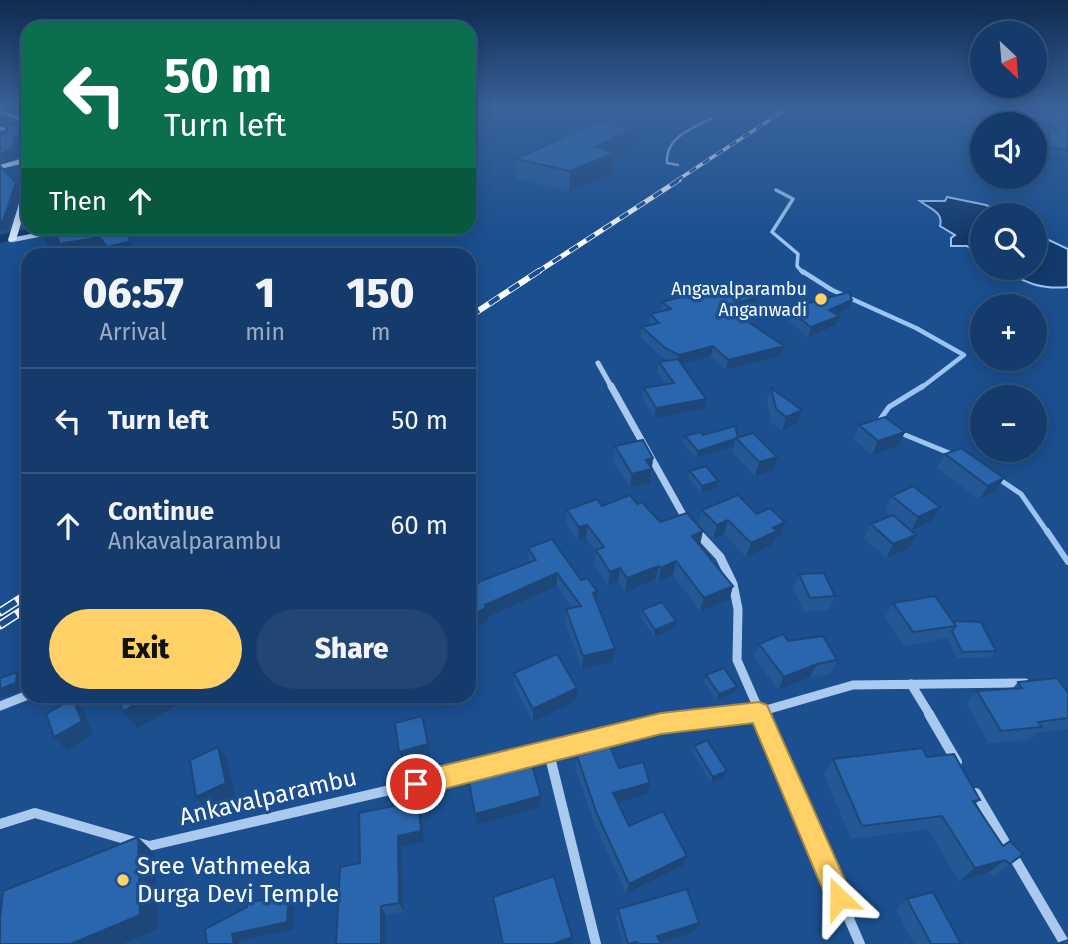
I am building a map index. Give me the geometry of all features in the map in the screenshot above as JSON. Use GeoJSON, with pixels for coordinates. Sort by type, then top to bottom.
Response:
{"type":"FeatureCollection","features":[{"type":"Feature","properties":{"kind":"main road"},"geometry":{"type":"LineString","coordinates":[[0,167],[21,161]]}},
{"type":"Feature","properties":{"kind":"main road"},"geometry":{"type":"LineString","coordinates":[[13,237],[21,210]]}},
{"type":"Feature","properties":{"kind":"street"},"geometry":{"type":"LineString","coordinates":[[13,237],[32,235]]}},
{"type":"Feature","properties":{"kind":"street"},"geometry":{"type":"LineString","coordinates":[[598,363],[678,511],[723,561],[734,588],[739,614],[737,660],[859,944]]}},
{"type":"Feature","properties":{"kind":"street"},"geometry":{"type":"LineString","coordinates":[[911,684],[962,770]]}},
{"type":"Feature","properties":{"kind":"street","name":"Ankavalparambu"},"geometry":{"type":"LineString","coordinates":[[0,824],[35,813],[149,846],[549,753],[661,723],[759,712],[853,685],[1034,684]]}},
{"type":"Feature","properties":{"kind":"street"},"geometry":{"type":"LineString","coordinates":[[0,706],[21,698]]}},
{"type":"Feature","properties":{"kind":"street"},"geometry":{"type":"LineString","coordinates":[[549,753],[596,944]]}},
{"type":"Feature","properties":{"kind":"street"},"geometry":{"type":"LineString","coordinates":[[969,782],[1065,944]]}},
{"type":"Feature","properties":{"kind":"water"},"geometry":{"type":"Polygon","coordinates":[[[947,197],[976,203],[970,203],[970,248],[951,246],[951,238],[955,235],[940,226],[938,214],[920,201],[945,201],[947,197]]]}},
{"type":"Feature","properties":{"kind":"water"},"geometry":{"type":"Polygon","coordinates":[[[1047,239],[1068,249],[1068,287],[1040,286],[1022,280],[1047,280],[1047,239]]]}},
{"type":"Feature","properties":{"kind":"building"},"geometry":{"type":"Polygon","coordinates":[[[531,152],[615,153],[570,171],[516,159],[531,152]]]}},
{"type":"Feature","properties":{"kind":"building"},"geometry":{"type":"Polygon","coordinates":[[[0,166],[16,182],[3,221],[0,221],[0,166]]]}},
{"type":"Feature","properties":{"kind":"building"},"geometry":{"type":"Polygon","coordinates":[[[45,235],[127,235],[131,241],[107,247],[100,237],[59,244],[58,236],[45,239],[45,235]]]}},
{"type":"Feature","properties":{"kind":"building"},"geometry":{"type":"Polygon","coordinates":[[[735,283],[756,298],[725,306],[784,346],[728,360],[713,346],[679,355],[665,348],[642,327],[659,323],[650,314],[671,309],[662,302],[735,283]]]}},
{"type":"Feature","properties":{"kind":"building"},"geometry":{"type":"Polygon","coordinates":[[[849,292],[852,300],[829,310],[840,316],[811,327],[787,309],[849,292]]]}},
{"type":"Feature","properties":{"kind":"building"},"geometry":{"type":"Polygon","coordinates":[[[678,359],[706,399],[656,408],[644,388],[674,383],[659,362],[678,359]]]}},
{"type":"Feature","properties":{"kind":"building"},"geometry":{"type":"Polygon","coordinates":[[[771,388],[802,410],[786,417],[776,409],[771,388]]]}},
{"type":"Feature","properties":{"kind":"building"},"geometry":{"type":"Polygon","coordinates":[[[885,417],[905,432],[878,441],[859,425],[885,417]]]}},
{"type":"Feature","properties":{"kind":"building"},"geometry":{"type":"Polygon","coordinates":[[[735,426],[738,437],[698,451],[685,436],[700,432],[703,435],[735,426]]]}},
{"type":"Feature","properties":{"kind":"building"},"geometry":{"type":"Polygon","coordinates":[[[753,433],[777,457],[759,462],[736,438],[753,433]]]}},
{"type":"Feature","properties":{"kind":"building"},"geometry":{"type":"Polygon","coordinates":[[[643,440],[653,458],[646,460],[652,469],[632,474],[615,446],[643,440]]]}},
{"type":"Feature","properties":{"kind":"building"},"geometry":{"type":"Polygon","coordinates":[[[961,448],[970,454],[970,462],[981,462],[1004,478],[988,486],[945,454],[961,448]]]}},
{"type":"Feature","properties":{"kind":"building"},"geometry":{"type":"Polygon","coordinates":[[[706,466],[718,481],[702,486],[690,471],[706,466]]]}},
{"type":"Feature","properties":{"kind":"building"},"geometry":{"type":"Polygon","coordinates":[[[913,486],[940,507],[918,517],[892,496],[913,486]]]}},
{"type":"Feature","properties":{"kind":"building"},"geometry":{"type":"Polygon","coordinates":[[[630,495],[637,504],[642,502],[660,522],[687,513],[703,531],[692,536],[733,586],[704,598],[676,561],[627,578],[620,568],[610,572],[596,550],[604,547],[587,525],[579,527],[567,510],[597,499],[602,506],[630,495]]]}},
{"type":"Feature","properties":{"kind":"building"},"geometry":{"type":"Polygon","coordinates":[[[738,495],[757,514],[770,508],[785,522],[773,528],[777,531],[751,543],[728,520],[717,525],[702,510],[738,495]]]}},
{"type":"Feature","properties":{"kind":"building"},"geometry":{"type":"Polygon","coordinates":[[[893,515],[916,535],[893,544],[871,524],[893,515]]]}},
{"type":"Feature","properties":{"kind":"building"},"geometry":{"type":"Polygon","coordinates":[[[552,539],[581,580],[587,578],[597,591],[593,593],[615,649],[583,656],[566,609],[581,606],[557,573],[485,605],[487,607],[476,613],[476,584],[536,560],[528,548],[552,539]]]}},
{"type":"Feature","properties":{"kind":"building"},"geometry":{"type":"Polygon","coordinates":[[[824,573],[835,596],[810,598],[799,574],[824,573]]]}},
{"type":"Feature","properties":{"kind":"building"},"geometry":{"type":"Polygon","coordinates":[[[935,596],[956,626],[913,632],[893,603],[935,596]]]}},
{"type":"Feature","properties":{"kind":"building"},"geometry":{"type":"Polygon","coordinates":[[[662,602],[676,621],[655,630],[642,610],[662,602]]]}},
{"type":"Feature","properties":{"kind":"building"},"geometry":{"type":"Polygon","coordinates":[[[953,621],[981,622],[996,651],[962,652],[952,631],[956,626],[953,621]]]}},
{"type":"Feature","properties":{"kind":"building"},"geometry":{"type":"Polygon","coordinates":[[[783,634],[788,641],[823,636],[837,660],[817,664],[784,677],[759,644],[783,634]]]}},
{"type":"Feature","properties":{"kind":"building"},"geometry":{"type":"Polygon","coordinates":[[[557,654],[577,688],[533,709],[514,673],[557,654]]]}},
{"type":"Feature","properties":{"kind":"building"},"geometry":{"type":"Polygon","coordinates":[[[724,668],[737,687],[719,694],[706,675],[724,668]]]}},
{"type":"Feature","properties":{"kind":"building"},"geometry":{"type":"Polygon","coordinates":[[[17,672],[16,683],[0,689],[0,678],[17,672]]]}},
{"type":"Feature","properties":{"kind":"building"},"geometry":{"type":"Polygon","coordinates":[[[1057,678],[1068,693],[1068,718],[1038,722],[1042,727],[1001,731],[977,691],[1022,688],[1018,682],[1057,678]]]}},
{"type":"Feature","properties":{"kind":"building"},"geometry":{"type":"Polygon","coordinates":[[[66,703],[75,703],[82,721],[54,737],[46,714],[66,703]]]}},
{"type":"Feature","properties":{"kind":"building"},"geometry":{"type":"Polygon","coordinates":[[[120,703],[137,703],[123,711],[120,703]]]}},
{"type":"Feature","properties":{"kind":"building"},"geometry":{"type":"Polygon","coordinates":[[[422,716],[428,744],[399,752],[395,723],[422,716]]]}},
{"type":"Feature","properties":{"kind":"building"},"geometry":{"type":"Polygon","coordinates":[[[707,740],[727,771],[713,777],[694,746],[707,740]]]}},
{"type":"Feature","properties":{"kind":"building"},"geometry":{"type":"Polygon","coordinates":[[[610,746],[619,768],[643,762],[650,783],[613,793],[629,826],[663,811],[687,856],[629,884],[597,814],[577,756],[610,746]]]}},
{"type":"Feature","properties":{"kind":"building"},"geometry":{"type":"Polygon","coordinates":[[[218,747],[226,783],[196,797],[190,760],[218,747]]]}},
{"type":"Feature","properties":{"kind":"building"},"geometry":{"type":"Polygon","coordinates":[[[922,748],[927,757],[954,754],[980,800],[973,801],[1003,846],[1010,841],[1023,854],[1010,864],[1005,860],[975,868],[942,816],[862,826],[833,759],[922,748]]]}},
{"type":"Feature","properties":{"kind":"building"},"geometry":{"type":"Polygon","coordinates":[[[532,765],[541,796],[475,814],[469,782],[532,765]]]}},
{"type":"Feature","properties":{"kind":"building"},"geometry":{"type":"Polygon","coordinates":[[[418,801],[421,831],[398,836],[399,903],[381,906],[381,944],[336,944],[340,867],[360,863],[359,813],[418,801]]]}},
{"type":"Feature","properties":{"kind":"building"},"geometry":{"type":"Polygon","coordinates":[[[138,837],[140,915],[71,944],[0,944],[3,891],[138,837]]]}},
{"type":"Feature","properties":{"kind":"building"},"geometry":{"type":"Polygon","coordinates":[[[554,876],[572,937],[553,944],[503,944],[493,897],[554,876]]]}},
{"type":"Feature","properties":{"kind":"building"},"geometry":{"type":"Polygon","coordinates":[[[687,889],[699,923],[657,936],[661,944],[628,944],[618,909],[687,889]]]}},
{"type":"Feature","properties":{"kind":"building"},"geometry":{"type":"Polygon","coordinates":[[[933,892],[961,944],[931,944],[907,899],[933,892]]]}},
{"type":"Feature","properties":{"kind":"building"},"geometry":{"type":"Polygon","coordinates":[[[289,894],[287,922],[232,934],[234,944],[207,944],[205,929],[247,907],[247,903],[289,894]]]}},
{"type":"Feature","properties":{"kind":"waterway"},"geometry":{"type":"LineString","coordinates":[[668,152],[667,163],[678,165]]}},
{"type":"Feature","properties":{"kind":"waterway"},"geometry":{"type":"LineString","coordinates":[[776,190],[793,199],[772,232],[798,254],[797,266],[803,273]]}},
{"type":"Feature","properties":{"kind":"waterway"},"geometry":{"type":"LineString","coordinates":[[0,239],[22,235]]}},
{"type":"Feature","properties":{"kind":"waterway"},"geometry":{"type":"LineString","coordinates":[[802,271],[832,290],[916,328],[964,355],[921,388]]}},
{"type":"Feature","properties":{"kind":"waterway"},"geometry":{"type":"LineString","coordinates":[[881,422],[879,421],[889,407],[923,386]]}},
{"type":"Feature","properties":{"kind":"waterway"},"geometry":{"type":"LineString","coordinates":[[898,432],[954,455]]}},
{"type":"Feature","properties":{"kind":"waterway"},"geometry":{"type":"LineString","coordinates":[[996,477],[1021,494],[1048,533]]}},
{"type":"Feature","properties":{"kind":"waterway"},"geometry":{"type":"LineString","coordinates":[[1047,531],[1068,562]]}},
{"type":"Feature","properties":{"kind":"railway"},"geometry":{"type":"LineString","coordinates":[[676,181],[720,152]]}},
{"type":"Feature","properties":{"kind":"railway"},"geometry":{"type":"LineString","coordinates":[[536,273],[679,180]]}},
{"type":"Feature","properties":{"kind":"railway"},"geometry":{"type":"LineString","coordinates":[[476,312],[539,271]]}},
{"type":"Feature","properties":{"kind":"railway"},"geometry":{"type":"LineString","coordinates":[[0,612],[21,598]]}},
{"type":"Feature","properties":{"kind":"railway"},"geometry":{"type":"LineString","coordinates":[[0,625],[21,612]]}},
{"type":"Feature","properties":{"kind":"place","name":"Angavalparambu Anganwadi"},"geometry":{"type":"Point","coordinates":[821,299]}},
{"type":"Feature","properties":{"kind":"place","name":"Sree Vathmeeka Durga Devi Temple"},"geometry":{"type":"Point","coordinates":[123,880]}},
{"type":"Feature","properties":{"kind":"route"},"geometry":{"type":"LineString","coordinates":[[416,784],[661,723],[759,712],[839,898]]}}]}
